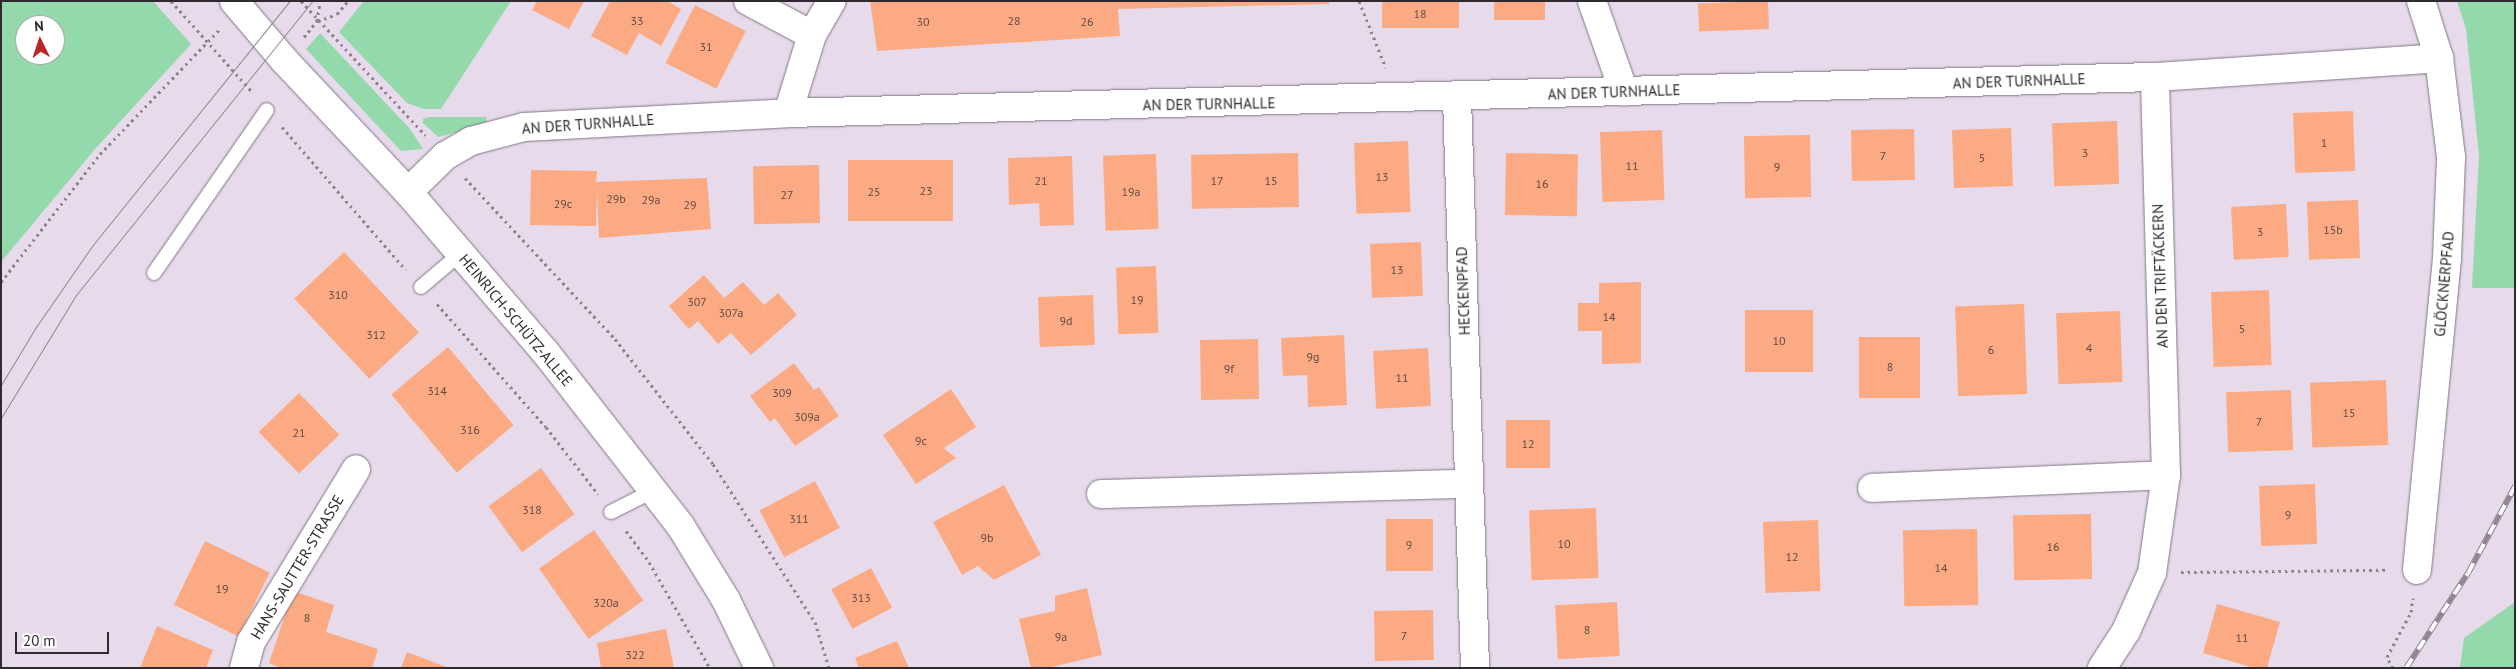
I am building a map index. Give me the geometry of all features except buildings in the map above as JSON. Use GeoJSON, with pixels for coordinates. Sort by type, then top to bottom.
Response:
{"type":"FeatureCollection","features":[{"type":"Feature","properties":{"kind":"street","name":"HEINRICH-SCHÜTZ-ALLEE"},"geometry":{"type":"LineString","coordinates":[[234,1],[284,60],[408,192],[546,352],[680,525],[726,600],[759,668]]}},
{"type":"Feature","properties":{"kind":"street"},"geometry":{"type":"LineString","coordinates":[[748,1],[812,35]]}},
{"type":"Feature","properties":{"kind":"street"},"geometry":{"type":"LineString","coordinates":[[788,113],[812,35],[832,1]]}},
{"type":"Feature","properties":{"kind":"street"},"geometry":{"type":"LineString","coordinates":[[1592,1],[1624,92]]}},
{"type":"Feature","properties":{"kind":"street","name":"GLÖCKNERPFAD"},"geometry":{"type":"LineString","coordinates":[[2418,570],[2447,258],[2451,157],[2439,58],[2421,1]]}},
{"type":"Feature","properties":{"kind":"street","name":"AN DER TURNHALLE"},"geometry":{"type":"LineString","coordinates":[[408,192],[445,156],[471,141],[524,127],[788,113],[1457,98],[2155,77],[2439,58]]}},
{"type":"Feature","properties":{"kind":"street","name":"AN DEN TRIFTÄCKERN"},"geometry":{"type":"LineString","coordinates":[[2102,668],[2126,631],[2152,573],[2166,476],[2155,77]]}},
{"type":"Feature","properties":{"kind":"street","name":"HECKENPFAD"},"geometry":{"type":"LineString","coordinates":[[1457,98],[1475,668]]}},
{"type":"Feature","properties":{"kind":"street","name":"HANS-SAUTTER-STRASSE"},"geometry":{"type":"LineString","coordinates":[[244,668],[251,642],[356,470]]}},
{"type":"Feature","properties":{"kind":"street"},"geometry":{"type":"LineString","coordinates":[[1872,488],[2166,476]]}},
{"type":"Feature","properties":{"kind":"street"},"geometry":{"type":"LineString","coordinates":[[1101,494],[1468,484]]}},
{"type":"Feature","properties":{"kind":"lane"},"geometry":{"type":"LineString","coordinates":[[154,273],[268,110]]}},
{"type":"Feature","properties":{"kind":"lane"},"geometry":{"type":"LineString","coordinates":[[421,286],[461,253]]}},
{"type":"Feature","properties":{"kind":"lane"},"geometry":{"type":"LineString","coordinates":[[611,512],[654,491]]}},
{"type":"Feature","properties":{"kind":"path"},"geometry":{"type":"LineString","coordinates":[[171,1],[546,427],[649,562],[710,668]]}},
{"type":"Feature","properties":{"kind":"path"},"geometry":{"type":"LineString","coordinates":[[300,1],[615,339],[713,464],[815,622],[829,668]]}},
{"type":"Feature","properties":{"kind":"path"},"geometry":{"type":"LineString","coordinates":[[317,21],[337,14],[348,1]]}},
{"type":"Feature","properties":{"kind":"path"},"geometry":{"type":"LineString","coordinates":[[1359,1],[1398,99]]}},
{"type":"Feature","properties":{"kind":"path"},"geometry":{"type":"LineString","coordinates":[[317,21],[320,3]]}},
{"type":"Feature","properties":{"kind":"path"},"geometry":{"type":"LineString","coordinates":[[1,282],[100,154],[208,41]]}},
{"type":"Feature","properties":{"kind":"path"},"geometry":{"type":"LineString","coordinates":[[2152,573],[2418,570],[2411,612],[2387,657],[2393,668]]}},
{"type":"Feature","properties":{"kind":"green space"},"geometry":{"type":"Polygon","coordinates":[[[1,1],[153,1],[191,44],[96,148],[1,262],[1,1]]]}},
{"type":"Feature","properties":{"kind":"green space"},"geometry":{"type":"Polygon","coordinates":[[[364,1],[511,1],[441,109],[424,109],[407,103],[339,32],[364,1]]]}},
{"type":"Feature","properties":{"kind":"green space"},"geometry":{"type":"Polygon","coordinates":[[[2457,1],[2515,1],[2515,288],[2472,288],[2479,156],[2466,29],[2457,1]]]}},
{"type":"Feature","properties":{"kind":"green space"},"geometry":{"type":"Polygon","coordinates":[[[320,33],[410,129],[423,149],[401,151],[306,49],[320,33]]]}},
{"type":"Feature","properties":{"kind":"green space"},"geometry":{"type":"Polygon","coordinates":[[[429,117],[486,117],[487,124],[438,137],[423,123],[423,119],[429,117]]]}},
{"type":"Feature","properties":{"kind":"green space"},"geometry":{"type":"Polygon","coordinates":[[[2515,602],[2515,668],[2460,668],[2464,638],[2515,602]]]}},
{"type":"Feature","properties":{"kind":"tram line"},"geometry":{"type":"LineString","coordinates":[[1,385],[36,327],[92,246],[290,1]]}},
{"type":"Feature","properties":{"kind":"tram line"},"geometry":{"type":"LineString","coordinates":[[1,418],[76,295],[312,1]]}},
{"type":"Feature","properties":{"kind":"railway"},"geometry":{"type":"LineString","coordinates":[[2406,668],[2468,573],[2515,486]]}}]}
